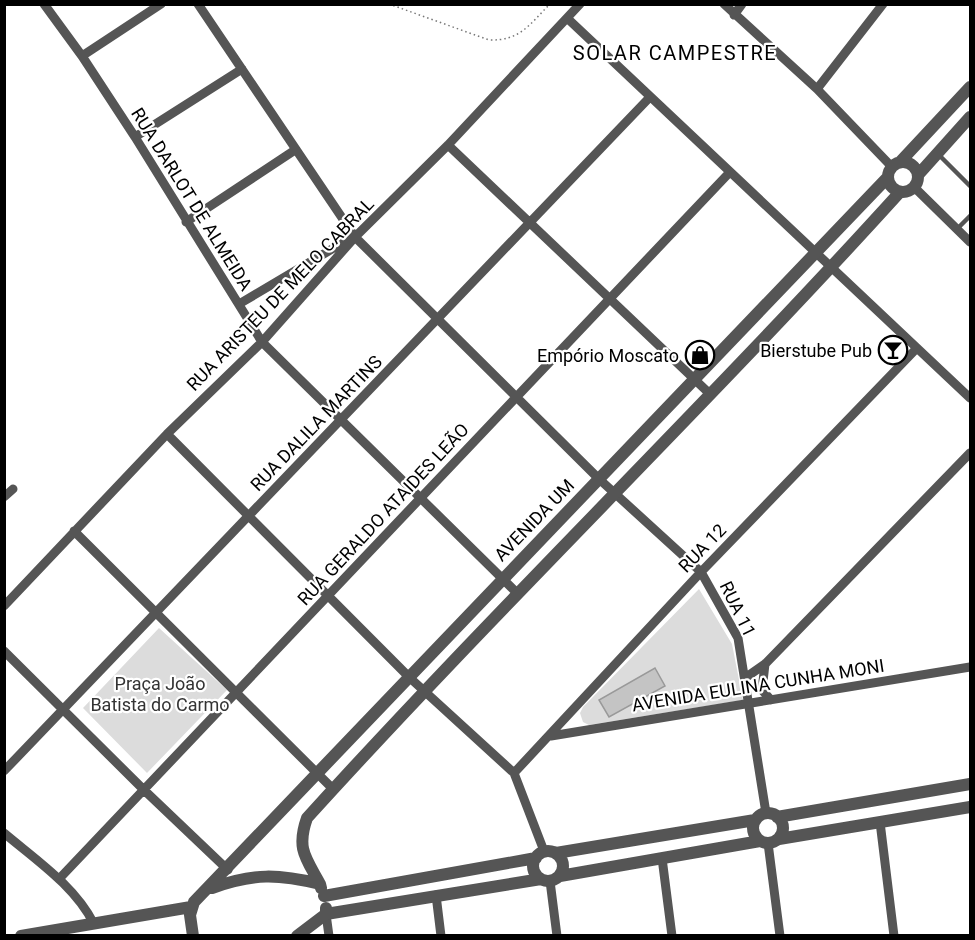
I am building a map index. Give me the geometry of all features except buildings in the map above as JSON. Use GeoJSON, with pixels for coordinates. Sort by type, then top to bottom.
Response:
{"type":"FeatureCollection","features":[{"type":"Feature","properties":{"kind":"street","name":"RUA DARLOT DE ALMEIDA"},"geometry":{"type":"LineString","coordinates":[[44,4],[82,56],[135,137],[262,342],[518,594]]}},
{"type":"Feature","properties":{"kind":"street"},"geometry":{"type":"LineString","coordinates":[[82,56],[161,4]]}},
{"type":"Feature","properties":{"kind":"street","name":"RUA 11"},"geometry":{"type":"LineString","coordinates":[[198,4],[355,237],[598,478],[701,572],[738,638],[766,817]]}},
{"type":"Feature","properties":{"kind":"street","name":"RUA ARISTEU DE MELO CABRAL"},"geometry":{"type":"LineString","coordinates":[[4,606],[166,435],[262,342],[304,298],[355,237],[448,145],[580,4]]}},
{"type":"Feature","properties":{"kind":"street"},"geometry":{"type":"LineString","coordinates":[[724,4],[818,89],[893,169],[891,187],[900,192]]}},
{"type":"Feature","properties":{"kind":"street"},"geometry":{"type":"LineString","coordinates":[[734,15],[742,4]]}},
{"type":"Feature","properties":{"kind":"street"},"geometry":{"type":"LineString","coordinates":[[818,89],[883,4]]}},
{"type":"Feature","properties":{"kind":"street"},"geometry":{"type":"LineString","coordinates":[[567,18],[970,398]]}},
{"type":"Feature","properties":{"kind":"street"},"geometry":{"type":"LineString","coordinates":[[135,137],[242,69]]}},
{"type":"Feature","properties":{"kind":"street","name":"AVENIDA UM"},"geometry":{"type":"LineString","coordinates":[[191,907],[815,253],[970,87]]}},
{"type":"Feature","properties":{"kind":"street","name":"RUA DALILA MARTINS"},"geometry":{"type":"LineString","coordinates":[[4,771],[158,613],[650,97]]}},
{"type":"Feature","properties":{"kind":"street"},"geometry":{"type":"LineString","coordinates":[[328,936],[322,890],[302,854],[302,830],[307,818],[614,493],[831,269],[900,192],[916,181],[970,117]]}},
{"type":"Feature","properties":{"kind":"street"},"geometry":{"type":"LineString","coordinates":[[448,145],[711,395]]}},
{"type":"Feature","properties":{"kind":"street"},"geometry":{"type":"LineString","coordinates":[[186,222],[295,150]]}},
{"type":"Feature","properties":{"kind":"street"},"geometry":{"type":"LineString","coordinates":[[893,169],[912,165],[916,181],[933,206],[970,242]]}},
{"type":"Feature","properties":{"kind":"street","name":"RUA GERALDO ATAIDES LEÃO"},"geometry":{"type":"LineString","coordinates":[[59,879],[730,172]]}},
{"type":"Feature","properties":{"kind":"street"},"geometry":{"type":"LineString","coordinates":[[239,304],[342,240],[355,237]]}},
{"type":"Feature","properties":{"kind":"street","name":"RUA 12"},"geometry":{"type":"LineString","coordinates":[[514,773],[551,736],[701,572],[917,348]]}},
{"type":"Feature","properties":{"kind":"street"},"geometry":{"type":"LineString","coordinates":[[166,435],[250,516],[410,678],[514,773],[546,854],[564,864],[550,878]]}},
{"type":"Feature","properties":{"kind":"street"},"geometry":{"type":"LineString","coordinates":[[745,678],[765,664],[970,453]]}},
{"type":"Feature","properties":{"kind":"street"},"geometry":{"type":"LineString","coordinates":[[4,498],[13,489]]}},
{"type":"Feature","properties":{"kind":"street"},"geometry":{"type":"LineString","coordinates":[[74,531],[333,789]]}},
{"type":"Feature","properties":{"kind":"street"},"geometry":{"type":"LineString","coordinates":[[4,651],[228,870]]}},
{"type":"Feature","properties":{"kind":"street"},"geometry":{"type":"LineString","coordinates":[[765,664],[762,690],[771,700]]}},
{"type":"Feature","properties":{"kind":"street","name":"AVENIDA EULINA CUNHA MONI"},"geometry":{"type":"LineString","coordinates":[[551,736],[970,667]]}},
{"type":"Feature","properties":{"kind":"street"},"geometry":{"type":"LineString","coordinates":[[208,889],[253,876],[285,876],[322,890],[970,784]]}},
{"type":"Feature","properties":{"kind":"street"},"geometry":{"type":"LineString","coordinates":[[297,936],[326,914],[970,807]]}},
{"type":"Feature","properties":{"kind":"street"},"geometry":{"type":"LineString","coordinates":[[766,817],[753,832],[769,841]]}},
{"type":"Feature","properties":{"kind":"street"},"geometry":{"type":"LineString","coordinates":[[766,817],[783,826],[769,841],[780,936]]}},
{"type":"Feature","properties":{"kind":"street"},"geometry":{"type":"LineString","coordinates":[[880,822],[894,936]]}},
{"type":"Feature","properties":{"kind":"street"},"geometry":{"type":"LineString","coordinates":[[4,833],[59,879],[87,909],[94,924]]}},
{"type":"Feature","properties":{"kind":"street"},"geometry":{"type":"LineString","coordinates":[[546,854],[534,870],[550,878]]}},
{"type":"Feature","properties":{"kind":"street"},"geometry":{"type":"LineString","coordinates":[[662,858],[672,936]]}},
{"type":"Feature","properties":{"kind":"street"},"geometry":{"type":"LineString","coordinates":[[550,878],[557,936]]}},
{"type":"Feature","properties":{"kind":"street"},"geometry":{"type":"LineString","coordinates":[[435,895],[441,936]]}},
{"type":"Feature","properties":{"kind":"street"},"geometry":{"type":"LineString","coordinates":[[21,936],[191,907],[192,935]]}},
{"type":"Feature","properties":{"kind":"lane"},"geometry":{"type":"LineString","coordinates":[[938,154],[970,186]]}},
{"type":"Feature","properties":{"kind":"lane"},"geometry":{"type":"LineString","coordinates":[[957,229],[970,216]]}},
{"type":"Feature","properties":{"kind":"path"},"geometry":{"type":"LineString","coordinates":[[389,4],[489,40],[506,40],[518,36],[550,4]]}},
{"type":"Feature","properties":{"kind":"green space"},"geometry":{"type":"Polygon","coordinates":[[[699,589],[732,644],[743,700],[589,725],[583,722],[580,713],[583,707],[699,589]]]}},
{"type":"Feature","properties":{"kind":"green space","name":"Praça João Batista do Carmo"},"geometry":{"type":"Polygon","coordinates":[[[159,628],[227,690],[147,773],[83,708],[159,628]]]}},
{"type":"Feature","properties":{"kind":"place","name":"Bierstube Pub"},"geometry":{"type":"Point","coordinates":[893,350]}},
{"type":"Feature","properties":{"kind":"place","name":"Empório Moscato"},"geometry":{"type":"Point","coordinates":[700,355]}},
{"type":"Feature","properties":{"kind":"district","name":"SOLAR CAMPESTRE"},"geometry":{"type":"Point","coordinates":[675,53]}}]}
